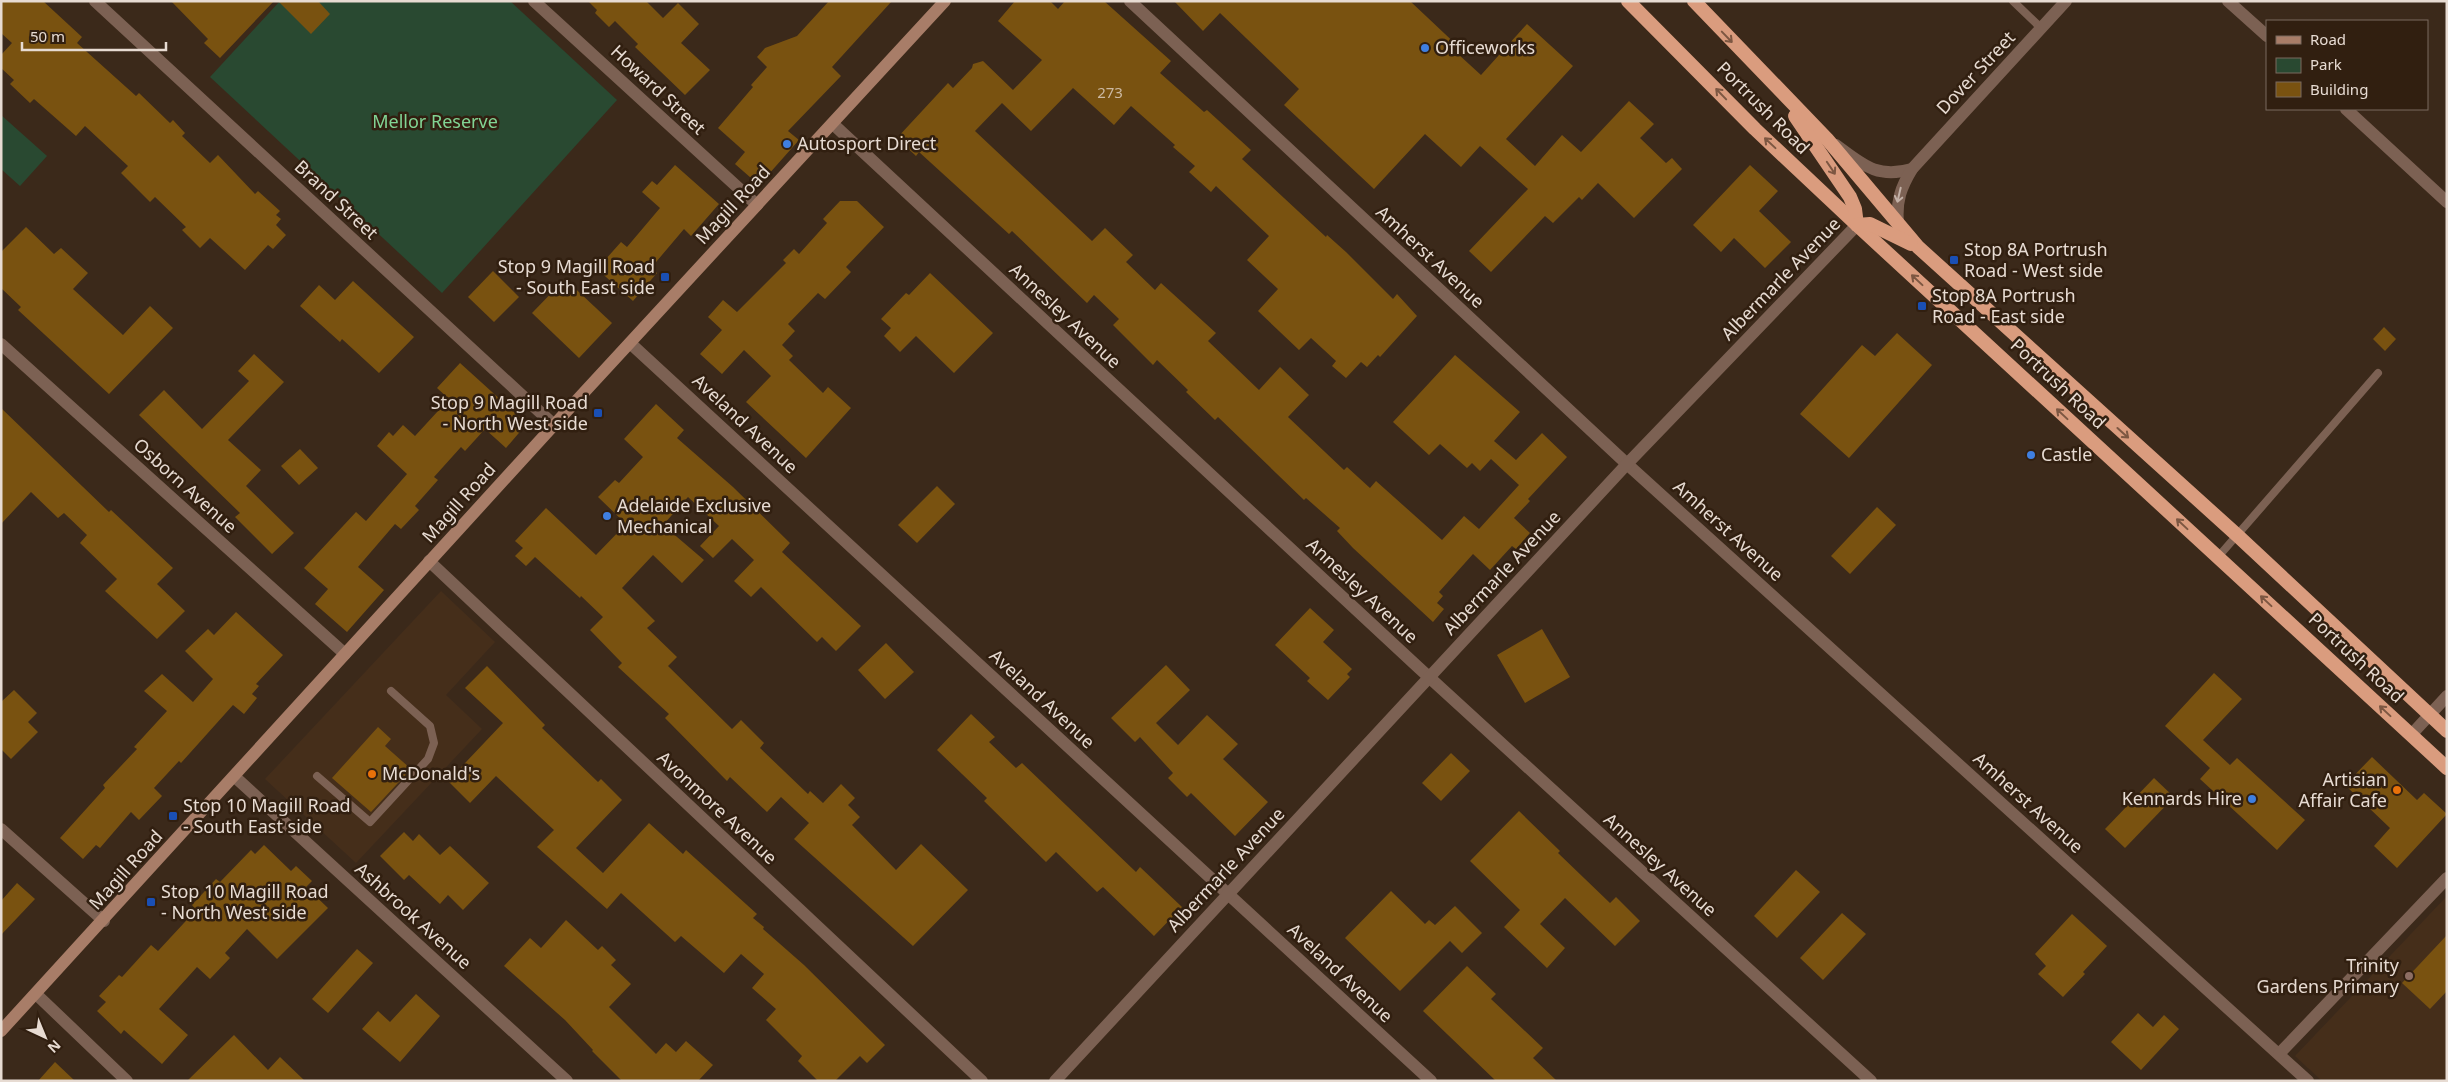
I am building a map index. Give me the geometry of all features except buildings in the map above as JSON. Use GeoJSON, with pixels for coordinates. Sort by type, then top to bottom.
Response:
{"type":"FeatureCollection","features":[{"type":"Feature","properties":{"kind":"highway","name":"Portrush Road"},"geometry":{"type":"LineString","coordinates":[[1628,1],[1755,129],[1856,225],[2447,768]]}},
{"type":"Feature","properties":{"kind":"highway","name":"Portrush Road"},"geometry":{"type":"LineString","coordinates":[[1694,1],[1827,139],[1918,247],[2238,536],[2447,731]]}},
{"type":"Feature","properties":{"kind":"highway"},"geometry":{"type":"LineString","coordinates":[[1774,85],[1850,197],[1855,209],[1856,225],[1870,224],[1918,247]]}},
{"type":"Feature","properties":{"kind":"main road","name":"Magill Road"},"geometry":{"type":"LineString","coordinates":[[1,1031],[104,921],[554,424],[833,124],[940,3]]}},
{"type":"Feature","properties":{"kind":"street","name":"Brand Street"},"geometry":{"type":"LineString","coordinates":[[95,1],[554,424]]}},
{"type":"Feature","properties":{"kind":"street","name":"Howard Street"},"geometry":{"type":"LineString","coordinates":[[534,1],[757,205]]}},
{"type":"Feature","properties":{"kind":"street","name":"Amherst Avenue"},"geometry":{"type":"LineString","coordinates":[[1130,1],[1627,464],[2308,1081]]}},
{"type":"Feature","properties":{"kind":"street","name":"Dover Street"},"geometry":{"type":"LineString","coordinates":[[1898,223],[1897,211],[1900,188],[1912,169],[2066,1]]}},
{"type":"Feature","properties":{"kind":"street"},"geometry":{"type":"LineString","coordinates":[[2228,1],[2266,35]]}},
{"type":"Feature","properties":{"kind":"street"},"geometry":{"type":"LineString","coordinates":[[2347,110],[2447,202]]}},
{"type":"Feature","properties":{"kind":"street","name":"Annesley Avenue"},"geometry":{"type":"LineString","coordinates":[[833,124],[1429,677],[1871,1081]]}},
{"type":"Feature","properties":{"kind":"street"},"geometry":{"type":"LineString","coordinates":[[1827,139],[1868,168],[1894,174],[1912,169]]}},
{"type":"Feature","properties":{"kind":"street","name":"Albermarle Avenue"},"geometry":{"type":"LineString","coordinates":[[1055,1081],[1627,464],[1856,225]]}},
{"type":"Feature","properties":{"kind":"street","name":"Aveland Avenue"},"geometry":{"type":"LineString","coordinates":[[630,343],[1431,1081]]}},
{"type":"Feature","properties":{"kind":"street","name":"Osborn Avenue"},"geometry":{"type":"LineString","coordinates":[[1,344],[345,654]]}},
{"type":"Feature","properties":{"kind":"street","name":"Avonmore Avenue"},"geometry":{"type":"LineString","coordinates":[[429,561],[982,1081]]}},
{"type":"Feature","properties":{"kind":"street"},"geometry":{"type":"LineString","coordinates":[[2411,735],[2447,696]]}},
{"type":"Feature","properties":{"kind":"street","name":"Ashbrook Avenue"},"geometry":{"type":"LineString","coordinates":[[234,777],[567,1081]]}},
{"type":"Feature","properties":{"kind":"street"},"geometry":{"type":"LineString","coordinates":[[1,829],[104,921]]}},
{"type":"Feature","properties":{"kind":"street"},"geometry":{"type":"LineString","coordinates":[[2279,1054],[2447,878]]}},
{"type":"Feature","properties":{"kind":"street"},"geometry":{"type":"LineString","coordinates":[[36,994],[127,1081]]}},
{"type":"Feature","properties":{"kind":"lane"},"geometry":{"type":"LineString","coordinates":[[2013,1],[2042,28]]}},
{"type":"Feature","properties":{"kind":"lane"},"geometry":{"type":"LineString","coordinates":[[2218,557],[2378,374]]}},
{"type":"Feature","properties":{"kind":"lane"},"geometry":{"type":"LineString","coordinates":[[317,776],[370,822],[428,759],[434,743],[430,726],[391,691]]}},
{"type":"Feature","properties":{"kind":"shaded area"},"geometry":{"type":"Polygon","coordinates":[[[441,591],[495,642],[446,695],[482,729],[356,863],[265,779],[441,591]]]}},
{"type":"Feature","properties":{"kind":"shaded area","name":"Trinity Gardens Primary"},"geometry":{"type":"Polygon","coordinates":[[[2447,896],[2447,1081],[2322,1081],[2295,1056],[2447,896]]]}},
{"type":"Feature","properties":{"kind":"green space","name":"Mellor Reserve"},"geometry":{"type":"Polygon","coordinates":[[[280,1],[510,1],[617,100],[442,293],[210,77],[280,1]]]}},
{"type":"Feature","properties":{"kind":"green space"},"geometry":{"type":"Polygon","coordinates":[[[1,115],[47,156],[20,186],[1,169],[1,115]]]}},
{"type":"Feature","properties":{"kind":"place","name":"Officeworks"},"geometry":{"type":"Point","coordinates":[1425,48]}},
{"type":"Feature","properties":{"kind":"place","name":"Autosport Direct"},"geometry":{"type":"Point","coordinates":[787,144]}},
{"type":"Feature","properties":{"kind":"place","name":"Stop 8A Portrush Road - West side"},"geometry":{"type":"Point","coordinates":[1954,260]}},
{"type":"Feature","properties":{"kind":"place","name":"Stop 9 Magill Road - South East side"},"geometry":{"type":"Point","coordinates":[665,277]}},
{"type":"Feature","properties":{"kind":"place","name":"Stop 8A Portrush Road - East side"},"geometry":{"type":"Point","coordinates":[1922,306]}},
{"type":"Feature","properties":{"kind":"place","name":"Stop 9 Magill Road - North West side"},"geometry":{"type":"Point","coordinates":[598,413]}},
{"type":"Feature","properties":{"kind":"place","name":"Castle"},"geometry":{"type":"Point","coordinates":[2031,455]}},
{"type":"Feature","properties":{"kind":"place","name":"Adelaide Exclusive Mechanical"},"geometry":{"type":"Point","coordinates":[607,516]}},
{"type":"Feature","properties":{"kind":"place","name":"McDonald's"},"geometry":{"type":"Point","coordinates":[372,774]}},
{"type":"Feature","properties":{"kind":"place","name":"Artisian Affair Cafe"},"geometry":{"type":"Point","coordinates":[2397,790]}},
{"type":"Feature","properties":{"kind":"place","name":"Kennards Hire"},"geometry":{"type":"Point","coordinates":[2252,799]}},
{"type":"Feature","properties":{"kind":"place","name":"Stop 10 Magill Road - South East side"},"geometry":{"type":"Point","coordinates":[173,816]}},
{"type":"Feature","properties":{"kind":"place","name":"Stop 10 Magill Road - North West side"},"geometry":{"type":"Point","coordinates":[151,902]}},
{"type":"Feature","properties":{"kind":"place","name":"Trinity Gardens Primary"},"geometry":{"type":"Point","coordinates":[2409,976]}}]}
